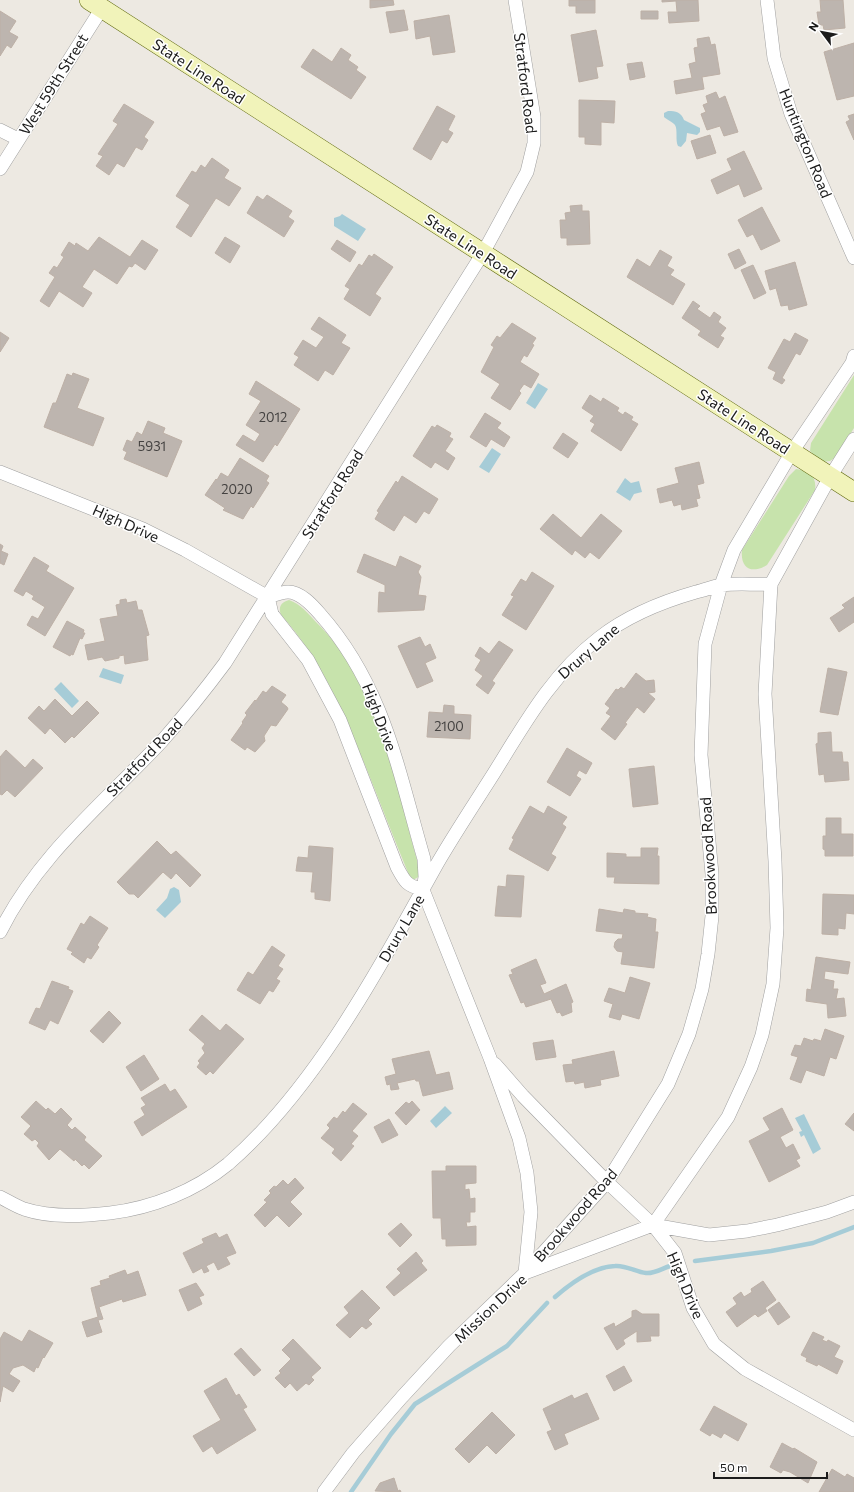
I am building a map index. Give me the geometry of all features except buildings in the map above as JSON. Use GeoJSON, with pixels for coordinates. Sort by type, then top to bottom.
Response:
{"type":"FeatureCollection","features":[{"type":"Feature","properties":{"kind":"main road","name":"State Line Road"},"geometry":{"type":"LineString","coordinates":[[100,3],[483,253],[854,492]]}},
{"type":"Feature","properties":{"kind":"street","name":"Stratford Road"},"geometry":{"type":"LineString","coordinates":[[0,932],[36,874],[61,843],[161,742],[194,705],[225,663],[268,597],[483,253],[527,172],[534,143],[534,117],[515,0]]}},
{"type":"Feature","properties":{"kind":"street","name":"Huntington Road"},"geometry":{"type":"LineString","coordinates":[[767,0],[774,58],[791,114],[854,258]]}},
{"type":"Feature","properties":{"kind":"street","name":"West 59th Street"},"geometry":{"type":"LineString","coordinates":[[0,169],[100,3]]}},
{"type":"Feature","properties":{"kind":"street"},"geometry":{"type":"LineString","coordinates":[[0,130],[18,139]]}},
{"type":"Feature","properties":{"kind":"street"},"geometry":{"type":"LineString","coordinates":[[792,452],[849,366],[854,356]]}},
{"type":"Feature","properties":{"kind":"street"},"geometry":{"type":"LineString","coordinates":[[854,439],[830,476],[771,584],[765,694],[776,928],[773,984],[762,1035],[750,1067],[728,1116],[653,1225],[708,1235],[747,1231],[820,1214],[854,1202]]}},
{"type":"Feature","properties":{"kind":"street","name":"Brookwood Road"},"geometry":{"type":"LineString","coordinates":[[525,1273],[606,1182],[644,1125],[668,1084],[688,1034],[702,989],[712,916],[712,874],[701,755],[705,644],[721,585],[734,550],[792,452]]}},
{"type":"Feature","properties":{"kind":"street","name":"High Drive"},"geometry":{"type":"LineString","coordinates":[[0,472],[142,529],[185,550],[268,597],[289,592],[305,599],[336,633],[363,673],[380,711],[424,859],[425,877],[423,890],[490,1058],[519,1138],[527,1173],[531,1212],[525,1273]]}},
{"type":"Feature","properties":{"kind":"street","name":"Drury Lane"},"geometry":{"type":"LineString","coordinates":[[0,1197],[24,1209],[45,1213],[90,1216],[128,1211],[167,1200],[198,1184],[227,1165],[282,1108],[318,1062],[360,997],[442,855],[535,705],[565,669],[599,638],[631,617],[676,598],[721,585],[771,584]]}},
{"type":"Feature","properties":{"kind":"street"},"geometry":{"type":"LineString","coordinates":[[268,597],[272,614],[308,660],[340,720],[397,867],[406,882],[411,887],[423,890]]}},
{"type":"Feature","properties":{"kind":"street","name":"High Drive"},"geometry":{"type":"LineString","coordinates":[[490,1058],[523,1096],[606,1182],[653,1225],[675,1253],[693,1308],[714,1344],[745,1369],[854,1430]]}},
{"type":"Feature","properties":{"kind":"street","name":"Mission Drive"},"geometry":{"type":"LineString","coordinates":[[324,1492],[353,1453],[402,1397],[449,1346],[525,1273],[653,1225]]}},
{"type":"Feature","properties":{"kind":"green space"},"geometry":{"type":"Polygon","coordinates":[[[854,375],[854,428],[836,457],[830,461],[821,462],[810,451],[811,443],[854,375]]]}},
{"type":"Feature","properties":{"kind":"green space"},"geometry":{"type":"Polygon","coordinates":[[[796,469],[805,471],[811,475],[815,481],[815,490],[767,565],[756,569],[748,568],[743,562],[742,550],[789,476],[796,469]]]}},
{"type":"Feature","properties":{"kind":"green space"},"geometry":{"type":"Polygon","coordinates":[[[289,600],[307,612],[337,646],[355,674],[370,705],[393,772],[420,871],[420,876],[413,880],[409,875],[365,765],[330,686],[308,649],[281,615],[281,605],[289,600]]]}},
{"type":"Feature","properties":{"kind":"water"},"geometry":{"type":"Polygon","coordinates":[[[668,111],[678,112],[684,120],[700,128],[700,132],[697,135],[687,133],[686,141],[681,147],[677,144],[675,125],[664,117],[664,113],[668,111]]]}},
{"type":"Feature","properties":{"kind":"water"},"geometry":{"type":"Polygon","coordinates":[[[342,214],[366,229],[358,241],[334,226],[334,218],[342,214]]]}},
{"type":"Feature","properties":{"kind":"water"},"geometry":{"type":"Polygon","coordinates":[[[538,383],[548,389],[535,409],[526,403],[538,383]]]}},
{"type":"Feature","properties":{"kind":"water"},"geometry":{"type":"Polygon","coordinates":[[[492,448],[501,454],[489,473],[479,467],[492,448]]]}},
{"type":"Feature","properties":{"kind":"water"},"geometry":{"type":"Polygon","coordinates":[[[625,478],[631,483],[639,481],[642,492],[634,494],[630,501],[616,492],[625,478]]]}},
{"type":"Feature","properties":{"kind":"water"},"geometry":{"type":"Polygon","coordinates":[[[103,668],[124,675],[121,684],[99,677],[103,668]]]}},
{"type":"Feature","properties":{"kind":"water"},"geometry":{"type":"Polygon","coordinates":[[[61,682],[79,701],[72,708],[54,689],[61,682]]]}},
{"type":"Feature","properties":{"kind":"water"},"geometry":{"type":"Polygon","coordinates":[[[174,887],[179,890],[181,902],[165,918],[156,910],[167,898],[170,889],[174,887]]]}},
{"type":"Feature","properties":{"kind":"water"},"geometry":{"type":"Polygon","coordinates":[[[445,1106],[452,1113],[436,1128],[430,1121],[445,1106]]]}},
{"type":"Feature","properties":{"kind":"water"},"geometry":{"type":"Polygon","coordinates":[[[804,1114],[821,1149],[813,1154],[804,1135],[801,1137],[799,1132],[802,1131],[795,1118],[804,1114]]]}},
{"type":"Feature","properties":{"kind":"waterway"},"geometry":{"type":"LineString","coordinates":[[695,1261],[771,1251],[813,1243],[854,1227]]}},
{"type":"Feature","properties":{"kind":"waterway"},"geometry":{"type":"LineString","coordinates":[[555,1297],[568,1286],[599,1269],[615,1266],[649,1273],[670,1266]]}},
{"type":"Feature","properties":{"kind":"waterway"},"geometry":{"type":"LineString","coordinates":[[351,1492],[391,1434],[415,1404],[507,1346],[547,1303]]}}]}
